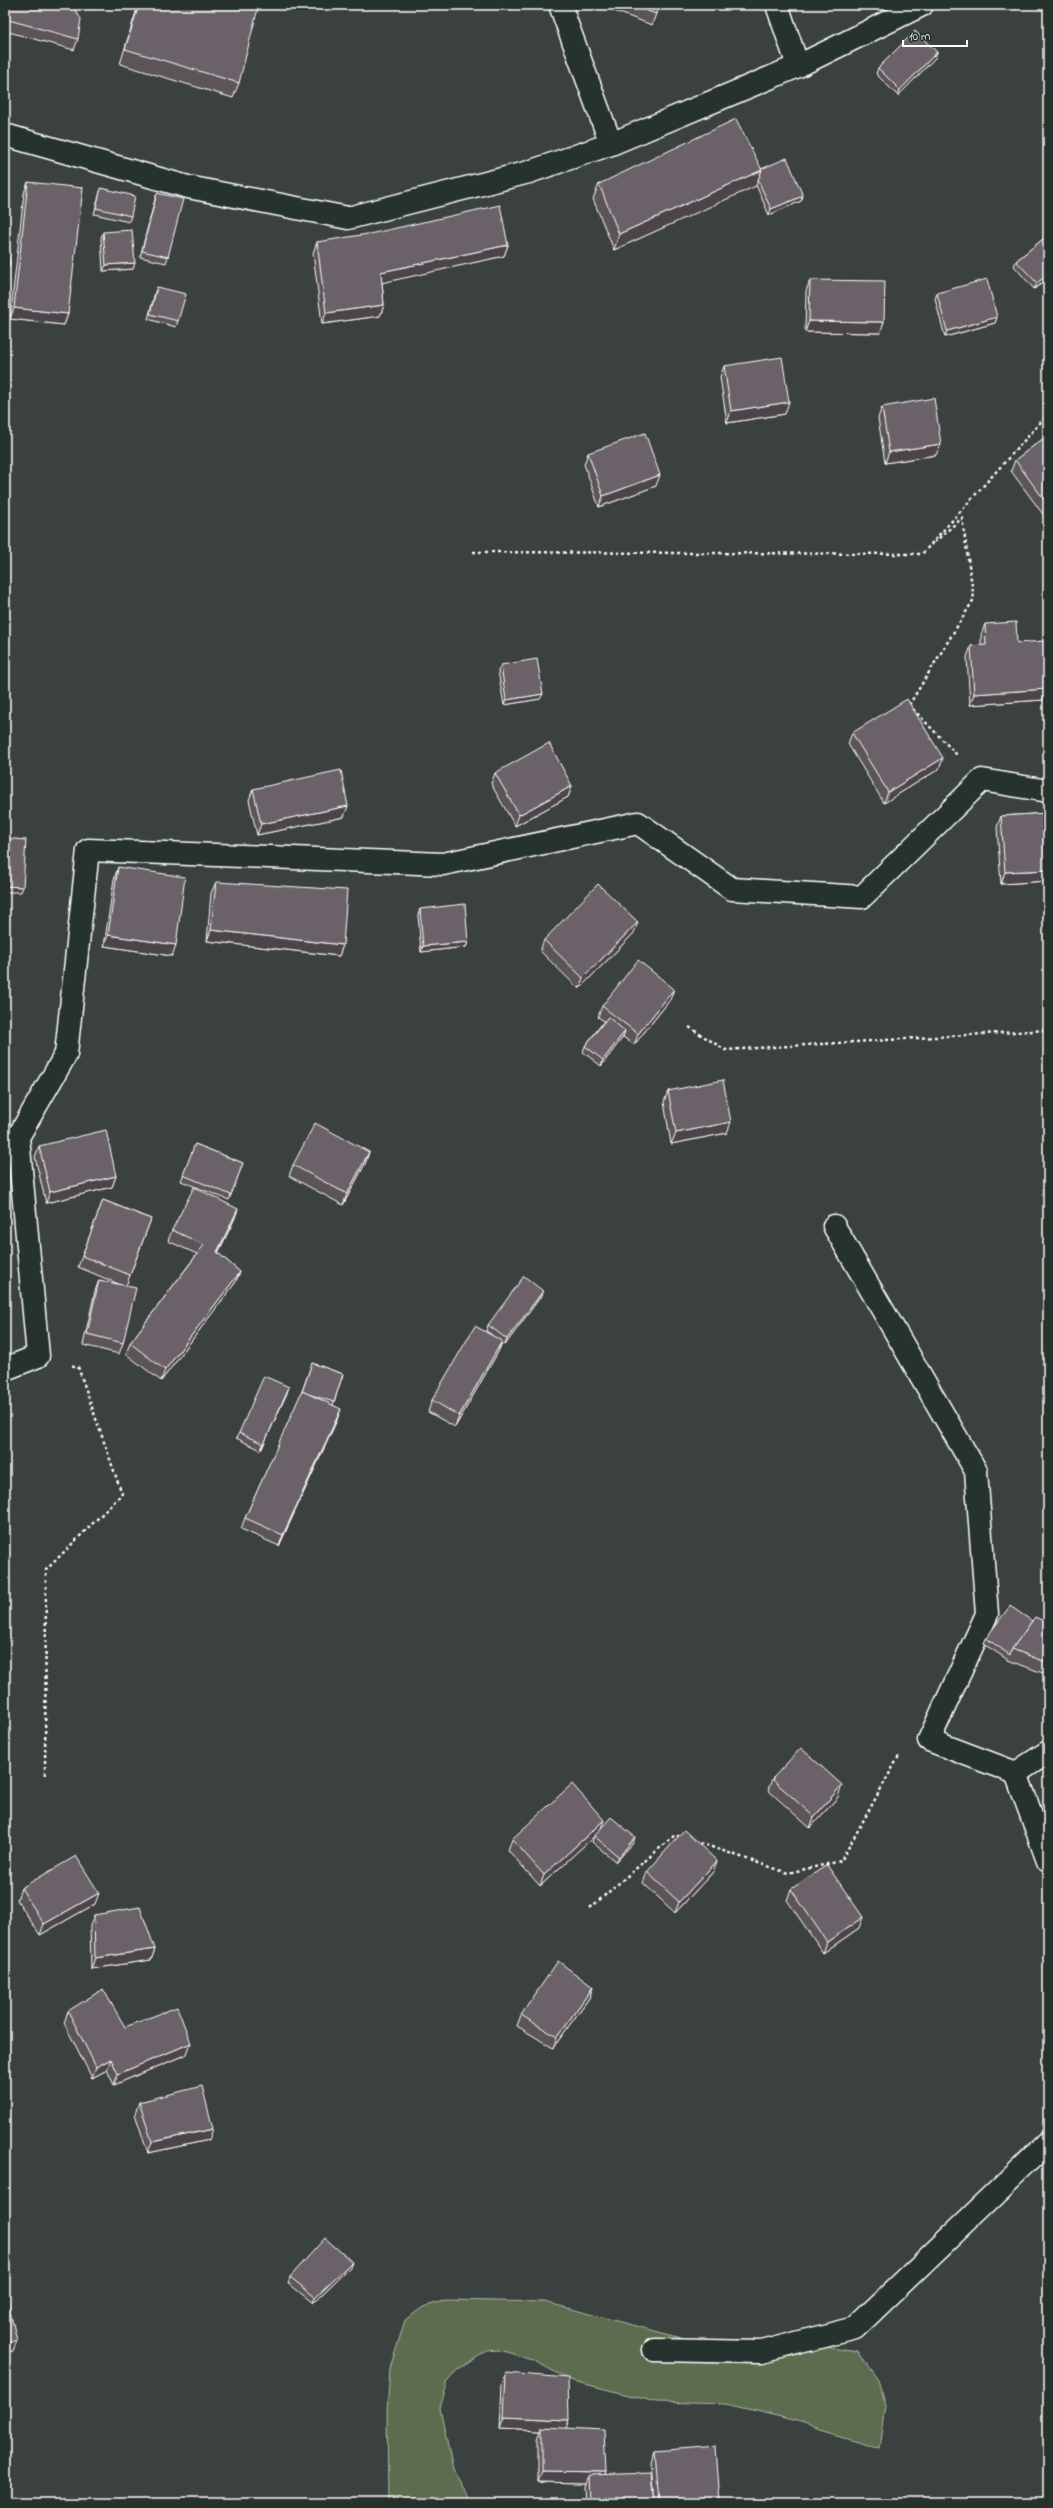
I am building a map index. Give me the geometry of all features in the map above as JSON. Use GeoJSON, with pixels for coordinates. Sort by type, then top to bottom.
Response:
{"type":"FeatureCollection","features":[{"type":"Feature","properties":{"kind":"street"},"geometry":{"type":"LineString","coordinates":[[560,5],[611,144]]}},
{"type":"Feature","properties":{"kind":"street"},"geometry":{"type":"LineString","coordinates":[[777,5],[798,66]]}},
{"type":"Feature","properties":{"kind":"street"},"geometry":{"type":"LineString","coordinates":[[5,135],[188,187],[348,218],[529,172],[611,144],[798,66],[922,5]]}},
{"type":"Feature","properties":{"kind":"street"},"geometry":{"type":"LineString","coordinates":[[5,1369],[38,1356],[18,1136],[66,1054],[88,850],[443,864],[638,823],[732,889],[862,897],[982,780],[1048,791]]}},
{"type":"Feature","properties":{"kind":"street"},"geometry":{"type":"LineString","coordinates":[[834,1226],[976,1471],[987,1614],[929,1740],[1016,1774],[1048,1861]]}},
{"type":"Feature","properties":{"kind":"street"},"geometry":{"type":"LineString","coordinates":[[1016,1774],[1048,1752]]}},
{"type":"Feature","properties":{"kind":"street"},"geometry":{"type":"LineString","coordinates":[[654,2350],[761,2352],[855,2328],[1048,2143]]}},
{"type":"Feature","properties":{"kind":"path"},"geometry":{"type":"LineString","coordinates":[[922,554],[1048,414]]}},
{"type":"Feature","properties":{"kind":"path"},"geometry":{"type":"LineString","coordinates":[[473,552],[922,554],[962,518],[974,599],[909,706],[982,780]]}},
{"type":"Feature","properties":{"kind":"path"},"geometry":{"type":"LineString","coordinates":[[689,1027],[725,1050],[1048,1030]]}},
{"type":"Feature","properties":{"kind":"path"},"geometry":{"type":"LineString","coordinates":[[38,1356],[78,1367],[122,1494],[46,1570],[44,1775]]}},
{"type":"Feature","properties":{"kind":"path"},"geometry":{"type":"LineString","coordinates":[[690,1840],[788,1872],[841,1861],[908,1739],[929,1740]]}},
{"type":"Feature","properties":{"kind":"path"},"geometry":{"type":"LineString","coordinates":[[590,1908],[675,1835],[682,1838]]}},
{"type":"Feature","properties":{"kind":"green space"},"geometry":{"type":"Polygon","coordinates":[[[446,2300],[545,2302],[707,2345],[790,2342],[858,2352],[878,2380],[886,2406],[880,2449],[814,2429],[802,2422],[726,2404],[656,2402],[569,2380],[535,2361],[500,2350],[487,2351],[457,2370],[448,2381],[440,2408],[453,2469],[473,2503],[388,2503],[387,2412],[390,2369],[405,2320],[423,2307],[446,2300]]]}},
{"type":"Feature","properties":{"kind":"building"},"geometry":{"type":"Polygon","coordinates":[[[5,5],[72,5],[81,19],[78,39],[5,19],[5,5]]]}},
{"type":"Feature","properties":{"kind":"building"},"geometry":{"type":"Polygon","coordinates":[[[139,5],[246,5],[258,8],[239,83],[125,49],[139,5]]]}},
{"type":"Feature","properties":{"kind":"building"},"geometry":{"type":"Polygon","coordinates":[[[631,5],[659,5],[656,14],[631,5]]]}},
{"type":"Feature","properties":{"kind":"building"},"geometry":{"type":"Polygon","coordinates":[[[915,31],[937,52],[900,90],[878,68],[915,31]]]}},
{"type":"Feature","properties":{"kind":"building"},"geometry":{"type":"Polygon","coordinates":[[[736,119],[762,170],[619,234],[599,184],[736,119]]]}},
{"type":"Feature","properties":{"kind":"building"},"geometry":{"type":"Polygon","coordinates":[[[787,158],[803,196],[771,209],[758,180],[762,170],[761,169],[787,158]]]}},
{"type":"Feature","properties":{"kind":"building"},"geometry":{"type":"Polygon","coordinates":[[[28,182],[83,188],[68,314],[14,308],[28,182]]]}},
{"type":"Feature","properties":{"kind":"building"},"geometry":{"type":"Polygon","coordinates":[[[101,188],[135,196],[131,216],[96,208],[101,188]]]}},
{"type":"Feature","properties":{"kind":"building"},"geometry":{"type":"Polygon","coordinates":[[[5,191],[8,191],[5,214],[5,191]]]}},
{"type":"Feature","properties":{"kind":"building"},"geometry":{"type":"Polygon","coordinates":[[[157,193],[183,199],[168,257],[142,251],[157,193]]]}},
{"type":"Feature","properties":{"kind":"building"},"geometry":{"type":"Polygon","coordinates":[[[500,205],[508,245],[381,272],[384,305],[326,313],[317,242],[374,233],[500,205]]]}},
{"type":"Feature","properties":{"kind":"building"},"geometry":{"type":"Polygon","coordinates":[[[132,230],[135,263],[106,265],[103,232],[132,230]]]}},
{"type":"Feature","properties":{"kind":"building"},"geometry":{"type":"Polygon","coordinates":[[[1048,235],[1048,274],[1037,283],[1016,261],[1048,235]]]}},
{"type":"Feature","properties":{"kind":"building"},"geometry":{"type":"Polygon","coordinates":[[[5,236],[10,264],[5,265],[5,236]]]}},
{"type":"Feature","properties":{"kind":"building"},"geometry":{"type":"Polygon","coordinates":[[[987,279],[997,317],[947,331],[937,293],[987,279]]]}},
{"type":"Feature","properties":{"kind":"building"},"geometry":{"type":"Polygon","coordinates":[[[810,280],[885,281],[884,322],[809,321],[810,280]]]}},
{"type":"Feature","properties":{"kind":"building"},"geometry":{"type":"Polygon","coordinates":[[[157,287],[186,294],[178,321],[150,314],[157,287]]]}},
{"type":"Feature","properties":{"kind":"building"},"geometry":{"type":"Polygon","coordinates":[[[782,357],[789,402],[731,411],[724,366],[782,357]]]}},
{"type":"Feature","properties":{"kind":"building"},"geometry":{"type":"Polygon","coordinates":[[[934,398],[941,444],[889,452],[882,407],[934,398]]]}},
{"type":"Feature","properties":{"kind":"building"},"geometry":{"type":"Polygon","coordinates":[[[645,433],[660,475],[603,496],[588,453],[645,433]]]}},
{"type":"Feature","properties":{"kind":"building"},"geometry":{"type":"Polygon","coordinates":[[[1048,435],[1048,505],[1015,460],[1048,435]]]}},
{"type":"Feature","properties":{"kind":"building"},"geometry":{"type":"Polygon","coordinates":[[[1016,622],[1017,643],[1044,641],[1047,689],[974,694],[971,646],[986,645],[985,624],[1016,622]]]}},
{"type":"Feature","properties":{"kind":"building"},"geometry":{"type":"Polygon","coordinates":[[[537,659],[543,694],[506,700],[501,665],[537,659]]]}},
{"type":"Feature","properties":{"kind":"building"},"geometry":{"type":"Polygon","coordinates":[[[907,699],[943,758],[888,792],[852,733],[907,699]]]}},
{"type":"Feature","properties":{"kind":"building"},"geometry":{"type":"Polygon","coordinates":[[[549,743],[572,786],[519,815],[495,773],[549,743]]]}},
{"type":"Feature","properties":{"kind":"building"},"geometry":{"type":"Polygon","coordinates":[[[341,770],[348,806],[261,824],[253,789],[341,770]]]}},
{"type":"Feature","properties":{"kind":"building"},"geometry":{"type":"Polygon","coordinates":[[[1048,813],[1048,870],[1005,872],[1001,816],[1048,813]]]}},
{"type":"Feature","properties":{"kind":"building"},"geometry":{"type":"Polygon","coordinates":[[[5,838],[26,840],[23,887],[5,886],[5,838]]]}},
{"type":"Feature","properties":{"kind":"building"},"geometry":{"type":"Polygon","coordinates":[[[118,867],[185,877],[176,945],[108,935],[118,867]]]}},
{"type":"Feature","properties":{"kind":"building"},"geometry":{"type":"Polygon","coordinates":[[[216,882],[347,890],[343,945],[211,930],[216,882]]]}},
{"type":"Feature","properties":{"kind":"building"},"geometry":{"type":"Polygon","coordinates":[[[598,884],[638,922],[583,978],[544,940],[598,884]]]}},
{"type":"Feature","properties":{"kind":"building"},"geometry":{"type":"Polygon","coordinates":[[[465,904],[468,942],[423,946],[420,909],[465,904]]]}},
{"type":"Feature","properties":{"kind":"building"},"geometry":{"type":"Polygon","coordinates":[[[638,960],[674,989],[638,1034],[602,1006],[638,960]]]}},
{"type":"Feature","properties":{"kind":"building"},"geometry":{"type":"Polygon","coordinates":[[[608,1017],[625,1031],[603,1060],[585,1046],[608,1017]]]}},
{"type":"Feature","properties":{"kind":"building"},"geometry":{"type":"Polygon","coordinates":[[[723,1080],[731,1122],[676,1133],[668,1091],[723,1080]]]}},
{"type":"Feature","properties":{"kind":"building"},"geometry":{"type":"Polygon","coordinates":[[[315,1123],[369,1152],[347,1194],[293,1165],[315,1123]]]}},
{"type":"Feature","properties":{"kind":"building"},"geometry":{"type":"Polygon","coordinates":[[[106,1130],[116,1176],[50,1192],[39,1146],[106,1130]]]}},
{"type":"Feature","properties":{"kind":"building"},"geometry":{"type":"Polygon","coordinates":[[[195,1144],[243,1163],[231,1195],[183,1175],[195,1144]]]}},
{"type":"Feature","properties":{"kind":"building"},"geometry":{"type":"Polygon","coordinates":[[[194,1187],[238,1209],[217,1252],[240,1272],[165,1370],[130,1343],[204,1245],[172,1230],[194,1187]]]}},
{"type":"Feature","properties":{"kind":"building"},"geometry":{"type":"Polygon","coordinates":[[[103,1200],[151,1219],[130,1275],[82,1256],[103,1200]]]}},
{"type":"Feature","properties":{"kind":"building"},"geometry":{"type":"Polygon","coordinates":[[[524,1276],[543,1291],[507,1339],[488,1325],[524,1276]]]}},
{"type":"Feature","properties":{"kind":"building"},"geometry":{"type":"Polygon","coordinates":[[[99,1280],[136,1288],[123,1343],[87,1334],[99,1280]]]}},
{"type":"Feature","properties":{"kind":"building"},"geometry":{"type":"Polygon","coordinates":[[[475,1326],[502,1341],[459,1416],[432,1400],[475,1326]]]}},
{"type":"Feature","properties":{"kind":"building"},"geometry":{"type":"Polygon","coordinates":[[[312,1363],[343,1374],[334,1402],[302,1391],[312,1363]]]}},
{"type":"Feature","properties":{"kind":"building"},"geometry":{"type":"Polygon","coordinates":[[[264,1376],[289,1387],[264,1444],[239,1433],[264,1376]]]}},
{"type":"Feature","properties":{"kind":"building"},"geometry":{"type":"Polygon","coordinates":[[[302,1391],[341,1409],[283,1535],[245,1518],[302,1391]]]}},
{"type":"Feature","properties":{"kind":"building"},"geometry":{"type":"Polygon","coordinates":[[[1010,1606],[1032,1621],[1012,1649],[1010,1655],[986,1638],[1010,1606]]]}},
{"type":"Feature","properties":{"kind":"building"},"geometry":{"type":"Polygon","coordinates":[[[1035,1617],[1048,1623],[1048,1663],[1012,1649],[1035,1617]]]}},
{"type":"Feature","properties":{"kind":"building"},"geometry":{"type":"Polygon","coordinates":[[[801,1748],[842,1785],[814,1817],[772,1779],[801,1748]]]}},
{"type":"Feature","properties":{"kind":"building"},"geometry":{"type":"Polygon","coordinates":[[[572,1784],[604,1820],[544,1875],[512,1839],[572,1784]]]}},
{"type":"Feature","properties":{"kind":"building"},"geometry":{"type":"Polygon","coordinates":[[[611,1817],[635,1837],[619,1857],[594,1836],[611,1817]]]}},
{"type":"Feature","properties":{"kind":"building"},"geometry":{"type":"Polygon","coordinates":[[[684,1830],[717,1861],[679,1902],[647,1872],[684,1830]]]}},
{"type":"Feature","properties":{"kind":"building"},"geometry":{"type":"Polygon","coordinates":[[[76,1856],[99,1893],[44,1924],[21,1888],[76,1856]]]}},
{"type":"Feature","properties":{"kind":"building"},"geometry":{"type":"Polygon","coordinates":[[[827,1865],[863,1917],[827,1942],[791,1889],[827,1865]]]}},
{"type":"Feature","properties":{"kind":"building"},"geometry":{"type":"Polygon","coordinates":[[[140,1907],[155,1949],[95,1958],[94,1915],[140,1907]]]}},
{"type":"Feature","properties":{"kind":"building"},"geometry":{"type":"Polygon","coordinates":[[[558,1961],[593,1987],[557,2037],[521,2015],[558,1961]]]}},
{"type":"Feature","properties":{"kind":"building"},"geometry":{"type":"Polygon","coordinates":[[[103,1989],[125,2027],[177,2007],[191,2043],[118,2074],[111,2059],[96,2067],[68,2011],[103,1989]]]}},
{"type":"Feature","properties":{"kind":"building"},"geometry":{"type":"Polygon","coordinates":[[[202,2086],[213,2129],[152,2142],[139,2102],[202,2086]]]}},
{"type":"Feature","properties":{"kind":"building"},"geometry":{"type":"Polygon","coordinates":[[[325,2238],[352,2262],[315,2297],[290,2277],[325,2238]]]}},
{"type":"Feature","properties":{"kind":"building"},"geometry":{"type":"Polygon","coordinates":[[[5,2291],[17,2340],[5,2344],[5,2291]]]}},
{"type":"Feature","properties":{"kind":"building"},"geometry":{"type":"Polygon","coordinates":[[[506,2373],[568,2378],[569,2420],[504,2417],[506,2373]]]}},
{"type":"Feature","properties":{"kind":"building"},"geometry":{"type":"Polygon","coordinates":[[[542,2427],[604,2430],[606,2472],[542,2471],[542,2427]]]}},
{"type":"Feature","properties":{"kind":"building"},"geometry":{"type":"Polygon","coordinates":[[[716,2446],[720,2503],[659,2503],[655,2451],[716,2446]]]}},
{"type":"Feature","properties":{"kind":"building"},"geometry":{"type":"Polygon","coordinates":[[[651,2473],[654,2503],[590,2503],[589,2475],[651,2473]]]}}]}
